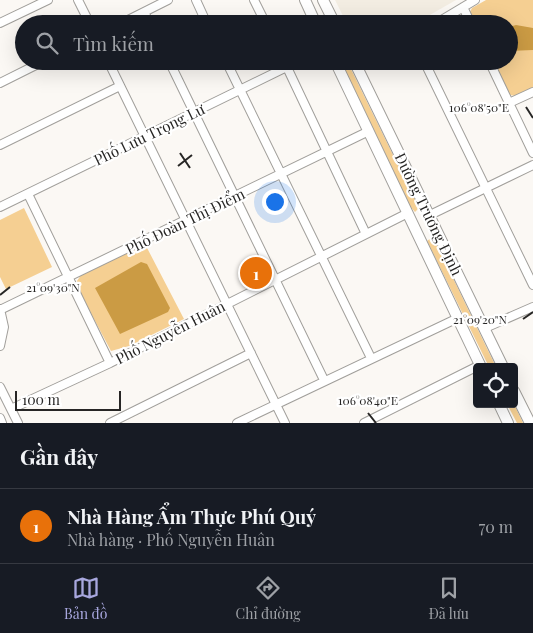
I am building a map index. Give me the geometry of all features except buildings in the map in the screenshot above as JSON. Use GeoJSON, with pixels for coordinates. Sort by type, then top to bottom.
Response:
{"type":"FeatureCollection","features":[{"type":"Feature","properties":{"kind":"main road"},"geometry":{"type":"LineString","coordinates":[[305,0],[312,14],[325,3],[331,15]]}},
{"type":"Feature","properties":{"kind":"main road","name":"Đường Trương Định"},"geometry":{"type":"LineString","coordinates":[[339,70],[480,363]]}},
{"type":"Feature","properties":{"kind":"main road","name":"Đường Trương Định"},"geometry":{"type":"LineString","coordinates":[[361,70],[501,363]]}},
{"type":"Feature","properties":{"kind":"main road"},"geometry":{"type":"LineString","coordinates":[[413,223],[430,215]]}},
{"type":"Feature","properties":{"kind":"main road"},"geometry":{"type":"LineString","coordinates":[[518,399],[530,423]]}},
{"type":"Feature","properties":{"kind":"main road"},"geometry":{"type":"LineString","coordinates":[[501,408],[508,423]]}},
{"type":"Feature","properties":{"kind":"street"},"geometry":{"type":"LineString","coordinates":[[17,15],[48,0]]}},
{"type":"Feature","properties":{"kind":"street"},"geometry":{"type":"LineString","coordinates":[[78,0],[86,15]]}},
{"type":"Feature","properties":{"kind":"street"},"geometry":{"type":"LineString","coordinates":[[138,15],[168,0]]}},
{"type":"Feature","properties":{"kind":"street"},"geometry":{"type":"LineString","coordinates":[[196,0],[203,15]]}},
{"type":"Feature","properties":{"kind":"street"},"geometry":{"type":"LineString","coordinates":[[254,0],[262,15]]}},
{"type":"Feature","properties":{"kind":"street"},"geometry":{"type":"LineString","coordinates":[[450,15],[475,0]]}},
{"type":"Feature","properties":{"kind":"street"},"geometry":{"type":"LineString","coordinates":[[463,7],[467,15]]}},
{"type":"Feature","properties":{"kind":"street"},"geometry":{"type":"LineString","coordinates":[[0,23],[15,16]]}},
{"type":"Feature","properties":{"kind":"street"},"geometry":{"type":"LineString","coordinates":[[0,83],[26,70]]}},
{"type":"Feature","properties":{"kind":"street"},"geometry":{"type":"LineString","coordinates":[[112,70],[285,423]]}},
{"type":"Feature","properties":{"kind":"street"},"geometry":{"type":"LineString","coordinates":[[174,70],[324,380]]}},
{"type":"Feature","properties":{"kind":"street"},"geometry":{"type":"LineString","coordinates":[[230,70],[371,358]]}},
{"type":"Feature","properties":{"kind":"street","name":"Phố Lưu Trọng Lư"},"geometry":{"type":"LineString","coordinates":[[0,207],[240,90],[275,70]]}},
{"type":"Feature","properties":{"kind":"street"},"geometry":{"type":"LineString","coordinates":[[289,70],[366,234]]}},
{"type":"Feature","properties":{"kind":"street"},"geometry":{"type":"LineString","coordinates":[[428,70],[533,285]]}},
{"type":"Feature","properties":{"kind":"street"},"geometry":{"type":"LineString","coordinates":[[493,70],[533,154]]}},
{"type":"Feature","properties":{"kind":"street"},"geometry":{"type":"LineString","coordinates":[[0,145],[120,86]]}},
{"type":"Feature","properties":{"kind":"street"},"geometry":{"type":"LineString","coordinates":[[509,103],[533,92]]}},
{"type":"Feature","properties":{"kind":"street","name":"Phố Đoàn Thị Điểm"},"geometry":{"type":"LineString","coordinates":[[0,310],[369,131]]}},
{"type":"Feature","properties":{"kind":"street"},"geometry":{"type":"LineString","coordinates":[[430,215],[485,186],[533,164]]}},
{"type":"Feature","properties":{"kind":"street"},"geometry":{"type":"LineString","coordinates":[[28,194],[110,363]]}},
{"type":"Feature","properties":{"kind":"street","name":"Phố Nguyễn Huân"},"geometry":{"type":"LineString","coordinates":[[11,409],[110,363],[408,213]]}},
{"type":"Feature","properties":{"kind":"street"},"geometry":{"type":"LineString","coordinates":[[485,328],[533,307]]}},
{"type":"Feature","properties":{"kind":"street"},"geometry":{"type":"LineString","coordinates":[[0,310],[4,327],[0,346]]}},
{"type":"Feature","properties":{"kind":"street"},"geometry":{"type":"LineString","coordinates":[[237,423],[324,380],[458,318]]}},
{"type":"Feature","properties":{"kind":"street"},"geometry":{"type":"LineString","coordinates":[[110,423],[250,353]]}},
{"type":"Feature","properties":{"kind":"street"},"geometry":{"type":"LineString","coordinates":[[364,423],[473,370]]}},
{"type":"Feature","properties":{"kind":"street"},"geometry":{"type":"LineString","coordinates":[[0,386],[18,423]]}},
{"type":"Feature","properties":{"kind":"street"},"geometry":{"type":"LineString","coordinates":[[0,418],[2,423]]}},
{"type":"Feature","properties":{"kind":"shaded area"},"geometry":{"type":"Polygon","coordinates":[[[335,0],[456,0],[430,15],[342,15],[335,0]]]}},
{"type":"Feature","properties":{"kind":"shaded area"},"geometry":{"type":"Polygon","coordinates":[[[486,0],[533,0],[533,89],[517,96],[509,95],[496,70],[518,70],[518,15],[470,15],[472,8],[486,0]]]}},
{"type":"Feature","properties":{"kind":"shaded area"},"geometry":{"type":"Polygon","coordinates":[[[518,25],[533,28],[533,50],[518,51],[518,25]]]}},
{"type":"Feature","properties":{"kind":"shaded area"},"geometry":{"type":"Polygon","coordinates":[[[344,70],[351,70],[419,208],[415,212],[409,205],[344,70]]]}},
{"type":"Feature","properties":{"kind":"shaded area"},"geometry":{"type":"Polygon","coordinates":[[[24,208],[52,267],[6,289],[0,277],[0,220],[24,208]]]}},
{"type":"Feature","properties":{"kind":"shaded area"},"geometry":{"type":"Polygon","coordinates":[[[431,238],[435,241],[494,363],[487,363],[427,241],[431,238]]]}},
{"type":"Feature","properties":{"kind":"shaded area"},"geometry":{"type":"Polygon","coordinates":[[[145,244],[184,319],[129,346],[111,351],[78,289],[77,281],[81,275],[145,244]]]}},
{"type":"Feature","properties":{"kind":"shaded area"},"geometry":{"type":"Polygon","coordinates":[[[141,262],[147,264],[170,308],[168,312],[120,334],[95,288],[141,262]]]}},
{"type":"Feature","properties":{"kind":"shaded area"},"geometry":{"type":"Polygon","coordinates":[[[509,408],[516,408],[523,423],[517,423],[509,408]]]}},
{"type":"Feature","properties":{"kind":"place","name":"Nhà Hàng Ẩm Thực Phú Quý"},"geometry":{"type":"Point","coordinates":[256,273]}}]}
